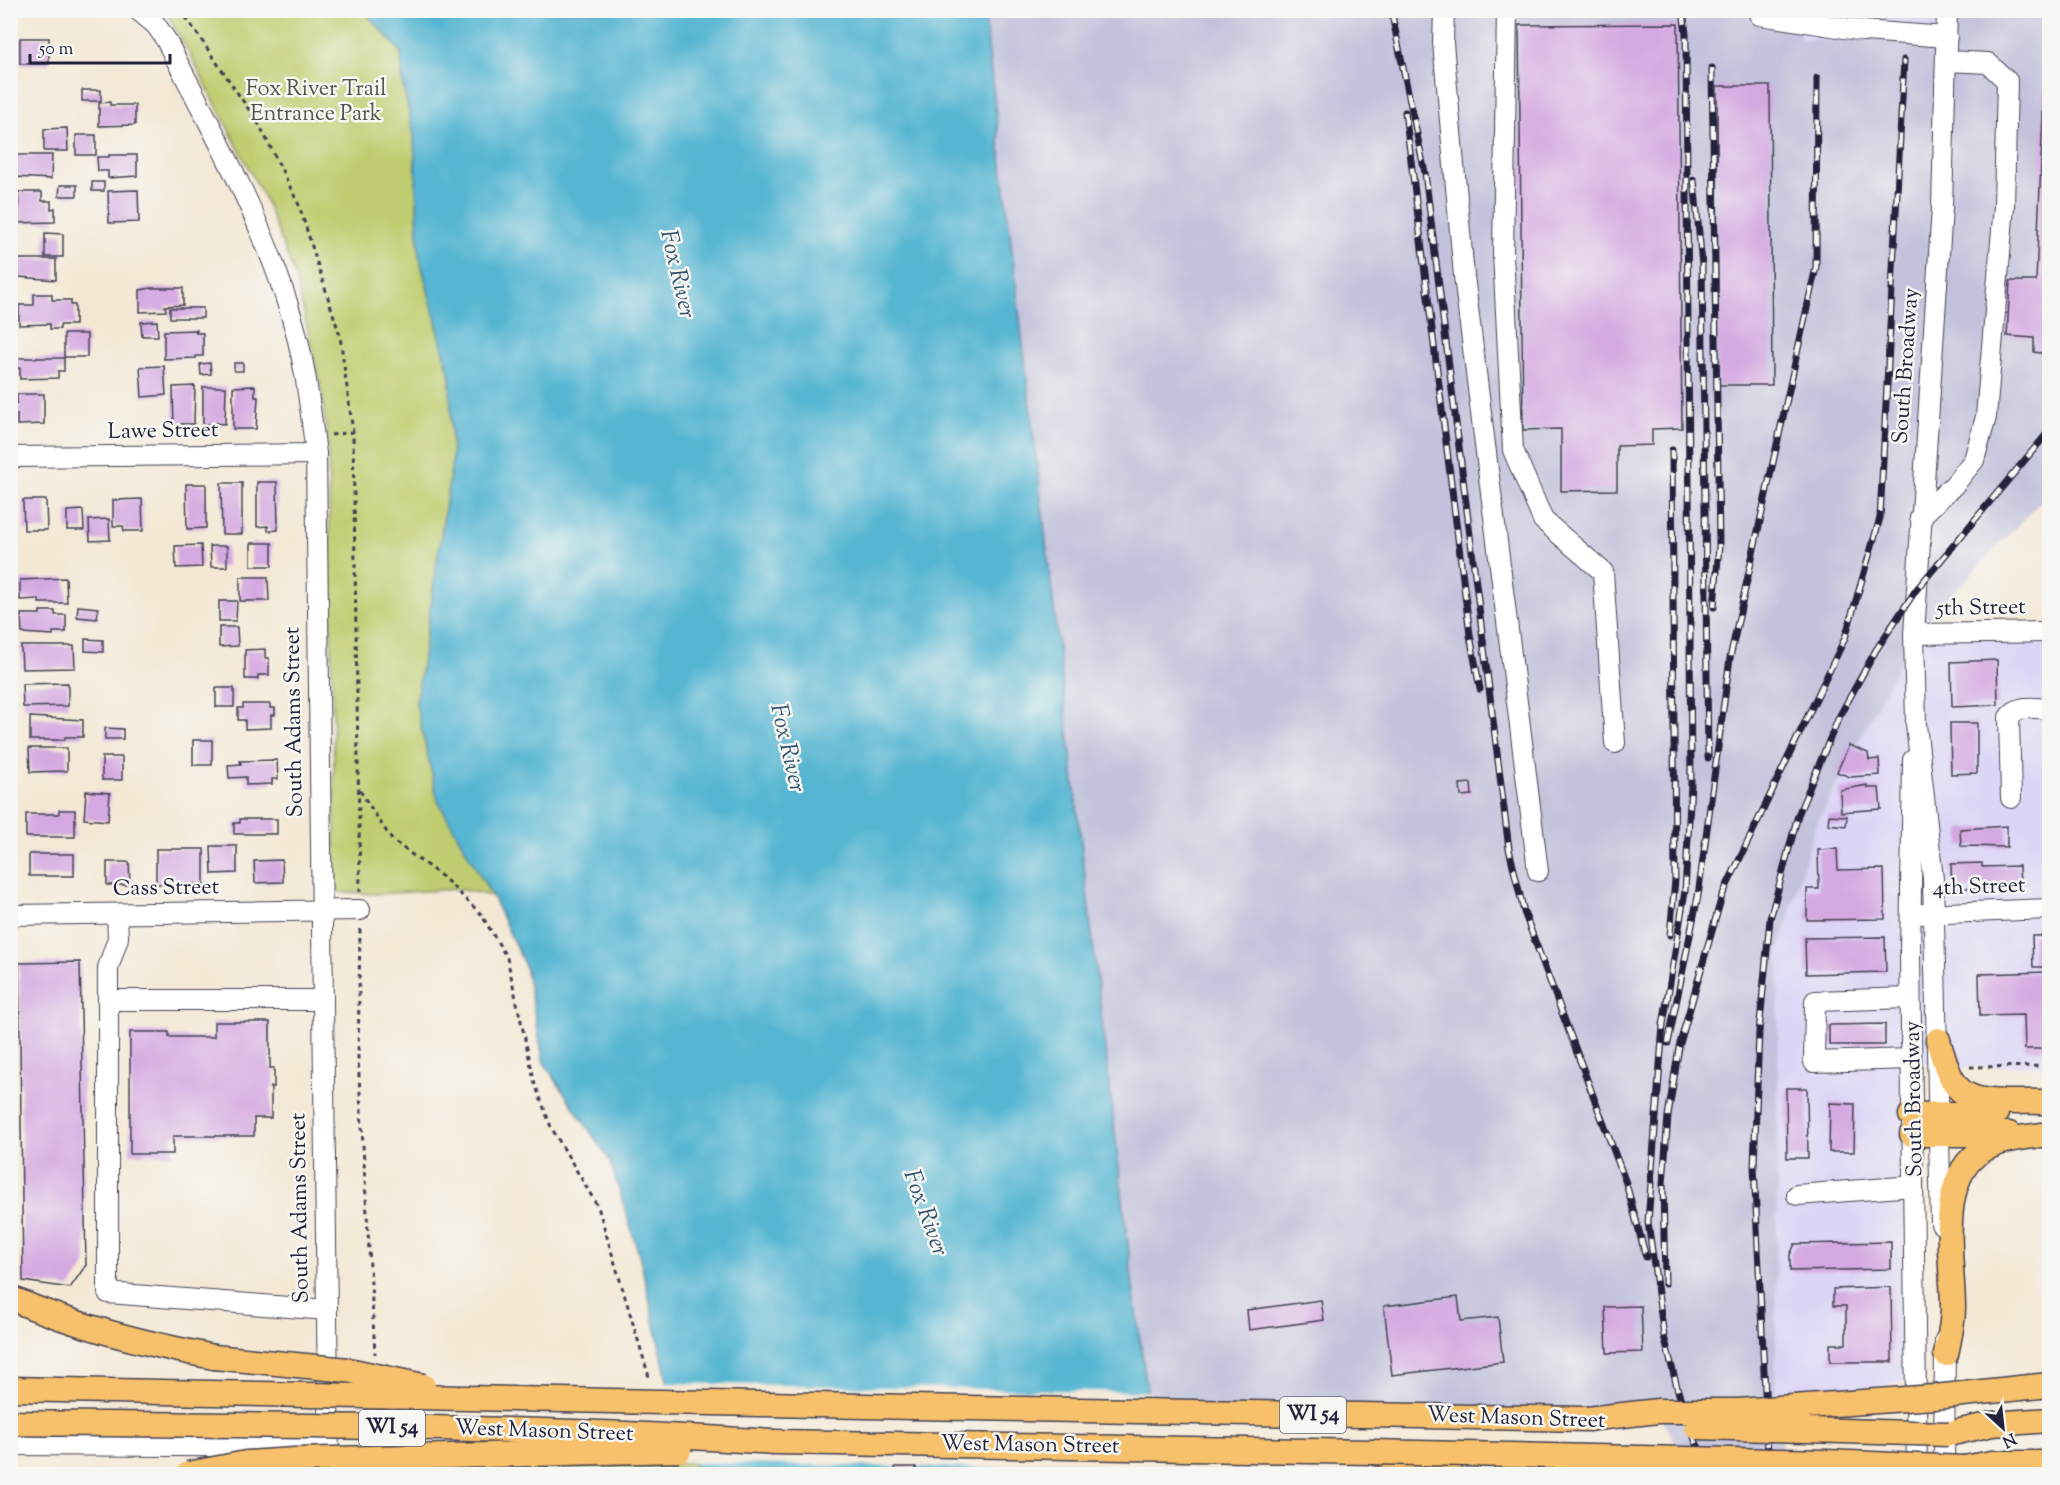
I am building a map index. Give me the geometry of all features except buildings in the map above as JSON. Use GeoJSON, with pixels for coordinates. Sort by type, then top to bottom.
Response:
{"type":"FeatureCollection","features":[{"type":"Feature","properties":{"kind":"main road"},"geometry":{"type":"LineString","coordinates":[[1938,1041],[1953,1083],[1967,1097],[1994,1102],[2049,1103]]}},
{"type":"Feature","properties":{"kind":"main road"},"geometry":{"type":"LineString","coordinates":[[1912,1125],[2049,1111]]}},
{"type":"Feature","properties":{"kind":"main road"},"geometry":{"type":"LineString","coordinates":[[1939,1124],[2049,1134]]}},
{"type":"Feature","properties":{"kind":"main road"},"geometry":{"type":"LineString","coordinates":[[1946,1354],[1953,1311],[1951,1204],[1958,1178],[1970,1161],[1989,1147],[2008,1140],[2049,1134]]}},
{"type":"Feature","properties":{"kind":"main road"},"geometry":{"type":"LineString","coordinates":[[10,1298],[74,1324],[159,1346],[214,1357],[348,1370],[478,1398]]}},
{"type":"Feature","properties":{"kind":"main road"},"geometry":{"type":"LineString","coordinates":[[1587,1419],[1658,1412],[1737,1411],[1934,1397],[2049,1385]]}},
{"type":"Feature","properties":{"kind":"main road","name":"West Mason Street"},"geometry":{"type":"LineString","coordinates":[[10,1389],[1587,1419],[1659,1427],[2049,1436]]}},
{"type":"Feature","properties":{"kind":"main road"},"geometry":{"type":"LineString","coordinates":[[1948,1434],[1992,1424],[2049,1420]]}},
{"type":"Feature","properties":{"kind":"main road","name":"West Mason Street"},"geometry":{"type":"LineString","coordinates":[[10,1423],[351,1427],[677,1435],[774,1442],[1826,1462],[1964,1472],[1992,1463],[2049,1463]]}},
{"type":"Feature","properties":{"kind":"main road"},"geometry":{"type":"LineString","coordinates":[[188,1474],[237,1464],[285,1461],[676,1451],[774,1442]]}},
{"type":"Feature","properties":{"kind":"main road"},"geometry":{"type":"LineString","coordinates":[[1372,1452],[1451,1474]]}},
{"type":"Feature","properties":{"kind":"street","name":"South Adams Street"},"geometry":{"type":"LineString","coordinates":[[138,10],[156,26],[166,40],[230,164],[269,254],[292,315],[304,362],[316,454],[329,1474]]}},
{"type":"Feature","properties":{"kind":"street"},"geometry":{"type":"LineString","coordinates":[[1444,10],[1443,43],[1464,276],[1538,871]]}},
{"type":"Feature","properties":{"kind":"street"},"geometry":{"type":"LineString","coordinates":[[1507,10],[1503,254],[1513,450],[1543,520],[1603,572],[1615,743]]}},
{"type":"Feature","properties":{"kind":"street"},"geometry":{"type":"LineString","coordinates":[[1757,10],[1760,15],[1864,31],[1947,37]]}},
{"type":"Feature","properties":{"kind":"street","name":"South Broadway"},"geometry":{"type":"LineString","coordinates":[[1947,10],[1942,208],[1914,634],[1916,724],[1925,788],[1935,913],[1946,1354],[1964,1472]]}},
{"type":"Feature","properties":{"kind":"street"},"geometry":{"type":"LineString","coordinates":[[1920,517],[1954,485],[1974,460],[1986,417],[2004,206],[2007,81],[1988,63],[1947,61]]}},
{"type":"Feature","properties":{"kind":"street","name":"Lawe Street"},"geometry":{"type":"LineString","coordinates":[[10,458],[316,454]]}},
{"type":"Feature","properties":{"kind":"street","name":"5th Street"},"geometry":{"type":"LineString","coordinates":[[1914,634],[2049,632]]}},
{"type":"Feature","properties":{"kind":"street"},"geometry":{"type":"LineString","coordinates":[[2012,798],[2009,717],[2013,711],[2022,708],[2049,709]]}},
{"type":"Feature","properties":{"kind":"street","name":"South Broadway"},"geometry":{"type":"LineString","coordinates":[[1916,724],[1911,775],[1910,998],[1917,1474]]}},
{"type":"Feature","properties":{"kind":"street","name":"4th Street"},"geometry":{"type":"LineString","coordinates":[[1910,914],[2049,909]]}},
{"type":"Feature","properties":{"kind":"street","name":"Cass Street"},"geometry":{"type":"LineString","coordinates":[[10,915],[360,910]]}},
{"type":"Feature","properties":{"kind":"street"},"geometry":{"type":"LineString","coordinates":[[117,914],[118,938],[108,968],[108,1293],[327,1310]]}},
{"type":"Feature","properties":{"kind":"street"},"geometry":{"type":"LineString","coordinates":[[1910,998],[1815,1001],[1814,1062],[1911,1059]]}},
{"type":"Feature","properties":{"kind":"street"},"geometry":{"type":"LineString","coordinates":[[108,999],[322,1000]]}},
{"type":"Feature","properties":{"kind":"street"},"geometry":{"type":"LineString","coordinates":[[1797,1195],[1913,1186]]}},
{"type":"Feature","properties":{"kind":"street"},"geometry":{"type":"LineString","coordinates":[[10,1445],[329,1447]]}},
{"type":"Feature","properties":{"kind":"path"},"geometry":{"type":"LineString","coordinates":[[359,790],[392,840],[444,878],[482,914],[507,958],[535,1084],[551,1127],[598,1207],[652,1387]]}},
{"type":"Feature","properties":{"kind":"path"},"geometry":{"type":"LineString","coordinates":[[1968,1067],[2049,1065]]}},
{"type":"Feature","properties":{"kind":"shaded area"},"geometry":{"type":"Polygon","coordinates":[[[1797,10],[1800,40],[1947,37],[1947,11],[2049,11],[2049,493],[1914,634],[1815,827],[1779,950],[1776,1407],[1786,1474],[1692,1474],[1658,1412],[1151,1412],[1135,1304],[984,11],[1797,10]]]}},
{"type":"Feature","properties":{"kind":"shaded area"},"geometry":{"type":"Polygon","coordinates":[[[1797,11],[1947,11],[1947,37],[1799,41],[1797,11]]]}},
{"type":"Feature","properties":{"kind":"shaded area"},"geometry":{"type":"Polygon","coordinates":[[[2049,632],[2049,1066],[1956,1067],[1936,1062],[1920,1063],[1924,1374],[1825,1403],[1776,1407],[1779,950],[1815,827],[1914,634],[2049,632]]]}},
{"type":"Feature","properties":{"kind":"green space","name":"Fox River Trail Entrance Park"},"geometry":{"type":"Polygon","coordinates":[[[165,11],[364,11],[401,52],[403,85],[414,135],[419,255],[450,376],[452,462],[416,704],[438,801],[492,896],[458,889],[375,894],[336,892],[328,445],[321,386],[295,276],[268,206],[192,58],[165,11]]]}},
{"type":"Feature","properties":{"kind":"green space"},"geometry":{"type":"Polygon","coordinates":[[[694,1463],[697,1474],[346,1474],[694,1463]]]}},
{"type":"Feature","properties":{"kind":"water","name":"Fox River"},"geometry":{"type":"Polygon","coordinates":[[[364,11],[984,11],[1135,1304],[1159,1474],[697,1474],[676,1420],[640,1258],[610,1161],[544,1063],[525,966],[492,896],[438,801],[416,704],[452,462],[450,376],[419,255],[414,135],[403,85],[401,52],[364,11]]]}},
{"type":"Feature","properties":{"kind":"pier"},"geometry":{"type":"Polygon","coordinates":[[[665,1383],[1151,1392],[1161,1471],[1035,1471],[1034,1469],[690,1463],[674,1421],[665,1383]]]}},
{"type":"Feature","properties":{"kind":"railway"},"geometry":{"type":"LineString","coordinates":[[1391,10],[1425,173],[1509,849],[1524,912],[1626,1183],[1646,1257]]}},
{"type":"Feature","properties":{"kind":"railway"},"geometry":{"type":"LineString","coordinates":[[1683,10],[1686,34],[1691,784],[1685,891],[1663,1025],[1648,1222],[1664,1336],[1678,1391],[1695,1440],[1712,1474]]}},
{"type":"Feature","properties":{"kind":"railway"},"geometry":{"type":"LineString","coordinates":[[1665,1284],[1663,1184],[1668,1116],[1679,1047],[1722,896],[1845,638],[1880,518],[1904,60]]}},
{"type":"Feature","properties":{"kind":"railway"},"geometry":{"type":"LineString","coordinates":[[1712,68],[1719,546],[1714,607]]}},
{"type":"Feature","properties":{"kind":"railway"},"geometry":{"type":"LineString","coordinates":[[1668,1043],[1698,896],[1730,658],[1816,267],[1817,78]]}},
{"type":"Feature","properties":{"kind":"railway"},"geometry":{"type":"LineString","coordinates":[[1405,112],[1470,635],[1480,689]]}},
{"type":"Feature","properties":{"kind":"railway"},"geometry":{"type":"LineString","coordinates":[[1694,180],[1702,265],[1708,758]]}},
{"type":"Feature","properties":{"kind":"railway"},"geometry":{"type":"LineString","coordinates":[[1769,1474],[1754,1166],[1759,1032],[1770,919],[1798,815],[1839,717],[1876,650],[1916,590],[2050,430]]}},
{"type":"Feature","properties":{"kind":"railway"},"geometry":{"type":"LineString","coordinates":[[1670,935],[1675,880],[1672,450]]}}]}
